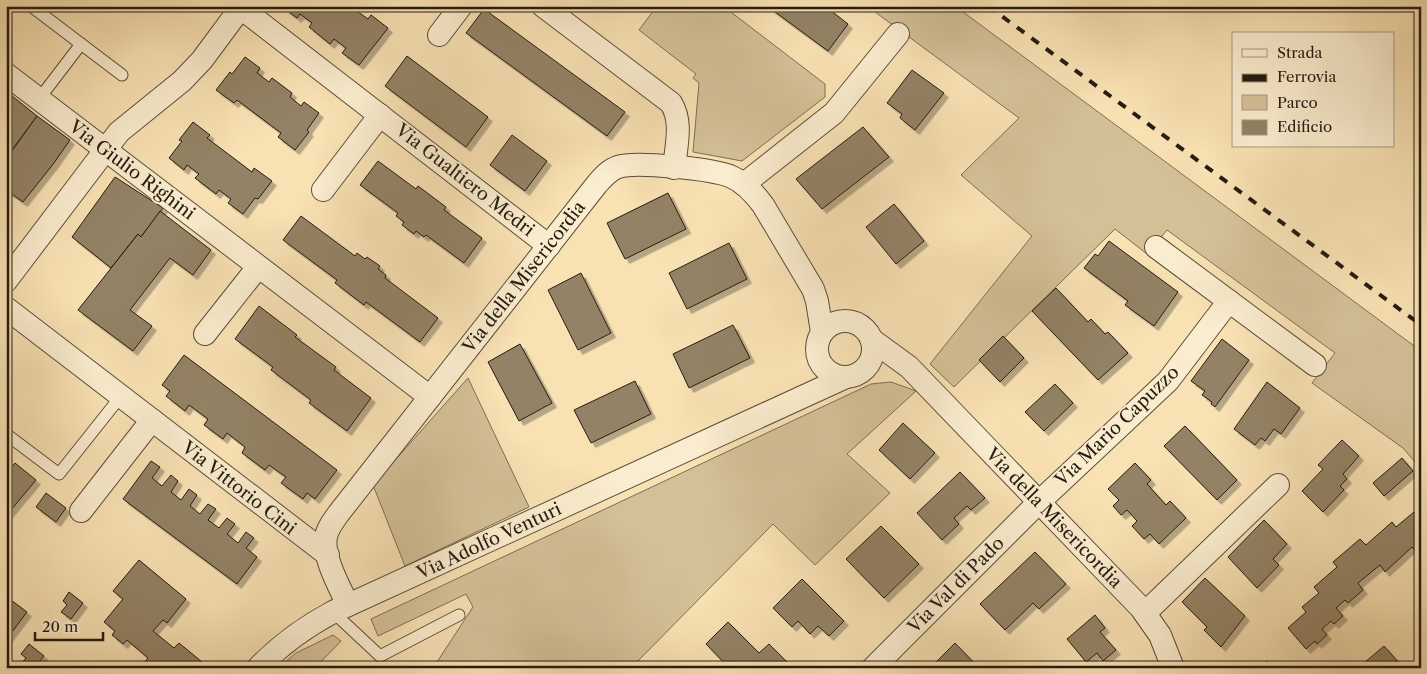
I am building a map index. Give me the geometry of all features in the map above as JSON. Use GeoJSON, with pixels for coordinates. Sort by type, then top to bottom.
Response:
{"type":"FeatureCollection","features":[{"type":"Feature","properties":{"kind":"street"},"geometry":{"type":"LineString","coordinates":[[439,35],[461,6]]}},
{"type":"Feature","properties":{"kind":"street"},"geometry":{"type":"LineString","coordinates":[[543,6],[671,104],[675,111],[678,130],[674,168]]}},
{"type":"Feature","properties":{"kind":"street"},"geometry":{"type":"LineString","coordinates":[[6,281],[119,132],[182,81],[202,60],[241,7]]}},
{"type":"Feature","properties":{"kind":"street","name":"Via Gualtiero Medri"},"geometry":{"type":"LineString","coordinates":[[241,7],[549,246]]}},
{"type":"Feature","properties":{"kind":"street"},"geometry":{"type":"LineString","coordinates":[[744,184],[834,113],[898,34]]}},
{"type":"Feature","properties":{"kind":"street","name":"Via Giulio Righini"},"geometry":{"type":"LineString","coordinates":[[6,74],[430,397]]}},
{"type":"Feature","properties":{"kind":"street","name":"Via Gualtiero Medri"},"geometry":{"type":"LineString","coordinates":[[323,190],[380,115]]}},
{"type":"Feature","properties":{"kind":"street","name":"Via della Misericordia"},"geometry":{"type":"LineString","coordinates":[[340,609],[325,545],[326,536],[335,520],[597,184],[619,166],[633,165],[712,171],[727,175],[744,184],[754,193],[813,288],[817,300],[822,332],[817,346],[818,355]]}},
{"type":"Feature","properties":{"kind":"street"},"geometry":{"type":"LineString","coordinates":[[1156,247],[1315,365]]}},
{"type":"Feature","properties":{"kind":"street"},"geometry":{"type":"LineString","coordinates":[[206,334],[258,266]]}},
{"type":"Feature","properties":{"kind":"street","name":"Via della Misericordia"},"geometry":{"type":"LineString","coordinates":[[813,288],[831,306],[865,328],[872,340],[899,358],[1145,613],[1160,635],[1174,668]]}},
{"type":"Feature","properties":{"kind":"street","name":"Via Mario Capuzzo"},"geometry":{"type":"LineString","coordinates":[[1039,502],[1168,382],[1229,301]]}},
{"type":"Feature","properties":{"kind":"street","name":"Via Vittorio Cini"},"geometry":{"type":"LineString","coordinates":[[6,308],[328,555]]}},
{"type":"Feature","properties":{"kind":"street"},"geometry":{"type":"LineString","coordinates":[[822,332],[831,324],[839,321],[853,322]]}},
{"type":"Feature","properties":{"kind":"street"},"geometry":{"type":"LineString","coordinates":[[867,368],[874,352],[872,340]]}},
{"type":"Feature","properties":{"kind":"street"},"geometry":{"type":"LineString","coordinates":[[818,355],[821,364],[827,370],[834,375],[846,377]]}},
{"type":"Feature","properties":{"kind":"street","name":"Via Adolfo Venturi"},"geometry":{"type":"LineString","coordinates":[[785,405],[801,386],[818,355]]}},
{"type":"Feature","properties":{"kind":"street","name":"Via della Misericordia"},"geometry":{"type":"LineString","coordinates":[[846,377],[860,374],[867,368],[892,368],[901,369],[919,378]]}},
{"type":"Feature","properties":{"kind":"street","name":"Via Adolfo Venturi"},"geometry":{"type":"LineString","coordinates":[[258,668],[282,644],[313,623],[340,609],[846,377]]}},
{"type":"Feature","properties":{"kind":"street"},"geometry":{"type":"LineString","coordinates":[[81,511],[152,420]]}},
{"type":"Feature","properties":{"kind":"street"},"geometry":{"type":"LineString","coordinates":[[1145,613],[1278,485]]}},
{"type":"Feature","properties":{"kind":"street","name":"Via Val di Pado"},"geometry":{"type":"LineString","coordinates":[[873,668],[1039,502]]}},
{"type":"Feature","properties":{"kind":"lane"},"geometry":{"type":"LineString","coordinates":[[31,6],[122,75]]}},
{"type":"Feature","properties":{"kind":"lane"},"geometry":{"type":"LineString","coordinates":[[39,99],[81,44]]}},
{"type":"Feature","properties":{"kind":"lane"},"geometry":{"type":"LineString","coordinates":[[6,434],[59,474],[121,396]]}},
{"type":"Feature","properties":{"kind":"lane"},"geometry":{"type":"LineString","coordinates":[[340,609],[380,656],[459,615]]}},
{"type":"Feature","properties":{"kind":"green space"},"geometry":{"type":"Polygon","coordinates":[[[657,6],[723,6],[825,84],[825,97],[742,161],[693,152],[699,83],[693,78],[696,74],[639,30],[657,6]]]}},
{"type":"Feature","properties":{"kind":"green space"},"geometry":{"type":"Polygon","coordinates":[[[867,6],[955,6],[1421,351],[1421,469],[1403,448],[1312,383],[1335,353],[1167,230],[1147,254],[1115,229],[954,387],[930,364],[1032,236],[961,175],[1019,118],[867,6]]]}},
{"type":"Feature","properties":{"kind":"green space"},"geometry":{"type":"Polygon","coordinates":[[[468,378],[529,507],[405,566],[373,485],[468,378]]]}},
{"type":"Feature","properties":{"kind":"green space"},"geometry":{"type":"Polygon","coordinates":[[[891,382],[916,391],[847,454],[890,493],[815,565],[773,524],[631,668],[433,668],[473,607],[466,594],[378,636],[371,619],[871,384],[891,382]]]}},
{"type":"Feature","properties":{"kind":"green space"},"geometry":{"type":"Polygon","coordinates":[[[333,635],[341,641],[315,668],[278,668],[296,653],[333,635]]]}},
{"type":"Feature","properties":{"kind":"building"},"geometry":{"type":"Polygon","coordinates":[[[281,6],[350,6],[368,19],[371,15],[388,28],[359,65],[342,53],[346,48],[334,39],[330,44],[309,27],[312,23],[300,14],[297,18],[281,6]]]}},
{"type":"Feature","properties":{"kind":"building"},"geometry":{"type":"Polygon","coordinates":[[[767,6],[825,6],[848,24],[828,51],[767,6]]]}},
{"type":"Feature","properties":{"kind":"building"},"geometry":{"type":"Polygon","coordinates":[[[484,9],[625,112],[607,136],[466,33],[484,9]]]}},
{"type":"Feature","properties":{"kind":"building"},"geometry":{"type":"Polygon","coordinates":[[[407,56],[488,117],[466,147],[385,86],[407,56]]]}},
{"type":"Feature","properties":{"kind":"building"},"geometry":{"type":"Polygon","coordinates":[[[245,57],[260,68],[257,73],[269,82],[272,78],[292,93],[290,97],[301,106],[304,102],[319,113],[307,130],[309,132],[295,150],[278,137],[281,133],[237,100],[234,103],[216,90],[245,57]]]}},
{"type":"Feature","properties":{"kind":"building"},"geometry":{"type":"Polygon","coordinates":[[[912,70],[944,93],[915,130],[900,118],[902,114],[887,103],[912,70]]]}},
{"type":"Feature","properties":{"kind":"building"},"geometry":{"type":"Polygon","coordinates":[[[6,91],[37,116],[6,158],[6,91]]]}},
{"type":"Feature","properties":{"kind":"building"},"geometry":{"type":"Polygon","coordinates":[[[37,116],[70,140],[23,202],[6,190],[6,159],[37,116]]]}},
{"type":"Feature","properties":{"kind":"building"},"geometry":{"type":"Polygon","coordinates":[[[193,122],[210,135],[207,138],[252,172],[254,168],[272,181],[258,199],[255,198],[243,214],[228,203],[231,199],[219,190],[216,194],[195,178],[199,174],[187,165],[184,170],[169,158],[182,141],[179,140],[193,122]]]}},
{"type":"Feature","properties":{"kind":"building"},"geometry":{"type":"Polygon","coordinates":[[[863,127],[889,157],[822,209],[796,179],[863,127]]]}},
{"type":"Feature","properties":{"kind":"building"},"geometry":{"type":"Polygon","coordinates":[[[512,135],[547,161],[525,191],[490,165],[512,135]]]}},
{"type":"Feature","properties":{"kind":"building"},"geometry":{"type":"Polygon","coordinates":[[[378,161],[416,189],[418,186],[446,207],[444,210],[482,238],[464,263],[426,235],[424,237],[416,231],[414,234],[402,225],[404,222],[396,216],[398,213],[360,185],[378,161]]]}},
{"type":"Feature","properties":{"kind":"building"},"geometry":{"type":"Polygon","coordinates":[[[115,177],[163,208],[141,237],[138,234],[111,268],[72,237],[115,177]]]}},
{"type":"Feature","properties":{"kind":"building"},"geometry":{"type":"Polygon","coordinates":[[[668,193],[686,229],[625,259],[607,223],[668,193]]]}},
{"type":"Feature","properties":{"kind":"building"},"geometry":{"type":"Polygon","coordinates":[[[894,204],[924,241],[896,264],[866,227],[894,204]]]}},
{"type":"Feature","properties":{"kind":"building"},"geometry":{"type":"Polygon","coordinates":[[[160,211],[211,250],[193,275],[170,258],[130,310],[152,326],[133,351],[78,310],[138,234],[141,237],[160,211]]]}},
{"type":"Feature","properties":{"kind":"building"},"geometry":{"type":"Polygon","coordinates":[[[301,216],[355,256],[357,253],[365,259],[367,257],[380,266],[378,269],[386,275],[385,278],[438,318],[420,342],[366,302],[364,305],[335,283],[337,280],[283,240],[301,216]]]}},
{"type":"Feature","properties":{"kind":"building"},"geometry":{"type":"Polygon","coordinates":[[[1109,241],[1178,292],[1154,326],[1125,305],[1128,301],[1084,268],[1095,254],[1098,256],[1109,241]]]}},
{"type":"Feature","properties":{"kind":"building"},"geometry":{"type":"Polygon","coordinates":[[[729,243],[747,279],[687,309],[669,273],[729,243]]]}},
{"type":"Feature","properties":{"kind":"building"},"geometry":{"type":"Polygon","coordinates":[[[581,273],[611,333],[578,350],[548,290],[581,273]]]}},
{"type":"Feature","properties":{"kind":"building"},"geometry":{"type":"Polygon","coordinates":[[[1056,288],[1088,322],[1091,319],[1105,334],[1108,332],[1128,353],[1098,380],[1032,311],[1056,288]]]}},
{"type":"Feature","properties":{"kind":"building"},"geometry":{"type":"Polygon","coordinates":[[[259,306],[297,335],[295,337],[336,367],[334,370],[371,398],[347,431],[309,403],[311,400],[271,370],[273,367],[235,339],[259,306]]]}},
{"type":"Feature","properties":{"kind":"building"},"geometry":{"type":"Polygon","coordinates":[[[733,325],[750,358],[689,388],[673,354],[733,325]]]}},
{"type":"Feature","properties":{"kind":"building"},"geometry":{"type":"Polygon","coordinates":[[[1003,336],[1024,358],[1000,382],[979,360],[1003,336]]]}},
{"type":"Feature","properties":{"kind":"building"},"geometry":{"type":"Polygon","coordinates":[[[1222,339],[1249,360],[1215,407],[1211,404],[1212,402],[1202,395],[1205,391],[1191,381],[1222,339]]]}},
{"type":"Feature","properties":{"kind":"building"},"geometry":{"type":"Polygon","coordinates":[[[520,344],[552,403],[519,421],[488,362],[520,344]]]}},
{"type":"Feature","properties":{"kind":"building"},"geometry":{"type":"Polygon","coordinates":[[[184,355],[337,470],[315,499],[307,493],[303,499],[281,483],[286,477],[269,465],[265,470],[242,453],[245,447],[227,433],[223,439],[204,425],[208,419],[189,405],[185,411],[166,396],[170,391],[162,385],[184,355]]]}},
{"type":"Feature","properties":{"kind":"building"},"geometry":{"type":"Polygon","coordinates":[[[635,381],[651,414],[591,443],[574,410],[635,381]]]}},
{"type":"Feature","properties":{"kind":"building"},"geometry":{"type":"Polygon","coordinates":[[[1267,382],[1300,408],[1281,434],[1274,429],[1265,441],[1261,438],[1255,445],[1234,429],[1267,382]]]}},
{"type":"Feature","properties":{"kind":"building"},"geometry":{"type":"Polygon","coordinates":[[[1055,384],[1073,403],[1044,431],[1025,412],[1055,384]]]}},
{"type":"Feature","properties":{"kind":"building"},"geometry":{"type":"Polygon","coordinates":[[[903,423],[935,453],[910,479],[879,450],[903,423]]]}},
{"type":"Feature","properties":{"kind":"building"},"geometry":{"type":"Polygon","coordinates":[[[1185,426],[1237,480],[1217,500],[1164,446],[1185,426]]]}},
{"type":"Feature","properties":{"kind":"building"},"geometry":{"type":"Polygon","coordinates":[[[1342,440],[1359,456],[1343,474],[1347,479],[1340,486],[1344,490],[1323,512],[1302,491],[1323,469],[1318,465],[1342,440]]]}},
{"type":"Feature","properties":{"kind":"building"},"geometry":{"type":"Polygon","coordinates":[[[1402,458],[1413,471],[1384,496],[1373,483],[1402,458]]]}},
{"type":"Feature","properties":{"kind":"building"},"geometry":{"type":"Polygon","coordinates":[[[151,461],[160,467],[152,478],[162,486],[171,475],[178,481],[171,492],[181,500],[189,489],[197,495],[190,506],[200,514],[208,504],[216,509],[208,520],[219,528],[227,518],[235,524],[227,534],[238,543],[246,532],[254,538],[246,548],[257,557],[237,584],[123,499],[151,461]]]}},
{"type":"Feature","properties":{"kind":"building"},"geometry":{"type":"Polygon","coordinates":[[[15,463],[36,480],[6,516],[6,473],[15,463]]]}},
{"type":"Feature","properties":{"kind":"building"},"geometry":{"type":"Polygon","coordinates":[[[1135,463],[1151,480],[1147,484],[1166,505],[1170,501],[1186,518],[1159,544],[1150,534],[1144,539],[1132,526],[1137,521],[1127,510],[1121,515],[1113,506],[1119,500],[1108,489],[1135,463]]]}},
{"type":"Feature","properties":{"kind":"building"},"geometry":{"type":"Polygon","coordinates":[[[960,472],[985,498],[971,510],[967,506],[954,518],[959,524],[942,540],[917,513],[960,472]]]}},
{"type":"Feature","properties":{"kind":"building"},"geometry":{"type":"Polygon","coordinates":[[[46,493],[66,508],[56,522],[36,507],[46,493]]]}},
{"type":"Feature","properties":{"kind":"building"},"geometry":{"type":"Polygon","coordinates":[[[1414,512],[1419,517],[1421,515],[1421,552],[1418,554],[1412,547],[1385,572],[1380,565],[1358,583],[1363,590],[1348,603],[1345,600],[1336,608],[1343,616],[1334,624],[1331,621],[1322,629],[1327,635],[1317,644],[1315,641],[1306,649],[1288,628],[1306,612],[1302,607],[1319,593],[1314,587],[1337,567],[1333,562],[1360,539],[1366,545],[1392,522],[1396,527],[1414,512]]]}},
{"type":"Feature","properties":{"kind":"building"},"geometry":{"type":"Polygon","coordinates":[[[1264,520],[1287,544],[1273,559],[1279,565],[1257,588],[1228,557],[1264,520]]]}},
{"type":"Feature","properties":{"kind":"building"},"geometry":{"type":"Polygon","coordinates":[[[881,526],[919,564],[884,598],[846,559],[881,526]]]}},
{"type":"Feature","properties":{"kind":"building"},"geometry":{"type":"Polygon","coordinates":[[[1035,552],[1066,584],[1039,609],[1033,603],[1005,630],[980,604],[1035,552]]]}},
{"type":"Feature","properties":{"kind":"building"},"geometry":{"type":"Polygon","coordinates":[[[139,560],[186,599],[167,623],[163,620],[153,631],[174,648],[179,643],[202,662],[198,668],[140,668],[148,658],[127,640],[123,644],[112,635],[115,631],[104,622],[123,599],[113,591],[139,560]]]}},
{"type":"Feature","properties":{"kind":"building"},"geometry":{"type":"Polygon","coordinates":[[[1205,578],[1245,616],[1221,647],[1204,630],[1207,627],[1182,602],[1205,578]]]}},
{"type":"Feature","properties":{"kind":"building"},"geometry":{"type":"Polygon","coordinates":[[[802,579],[844,621],[829,636],[818,626],[810,634],[798,621],[792,627],[773,608],[802,579]]]}},
{"type":"Feature","properties":{"kind":"building"},"geometry":{"type":"Polygon","coordinates":[[[69,592],[83,603],[71,619],[61,612],[67,605],[63,601],[69,592]]]}},
{"type":"Feature","properties":{"kind":"building"},"geometry":{"type":"Polygon","coordinates":[[[11,600],[27,612],[6,640],[6,606],[11,600]]]}},
{"type":"Feature","properties":{"kind":"building"},"geometry":{"type":"Polygon","coordinates":[[[1095,615],[1105,628],[1100,632],[1116,650],[1103,661],[1097,653],[1086,662],[1067,639],[1095,615]]]}},
{"type":"Feature","properties":{"kind":"building"},"geometry":{"type":"Polygon","coordinates":[[[728,622],[759,653],[769,644],[793,668],[729,668],[706,644],[728,622]]]}},
{"type":"Feature","properties":{"kind":"building"},"geometry":{"type":"Polygon","coordinates":[[[955,643],[979,668],[930,668],[955,643]]]}},
{"type":"Feature","properties":{"kind":"building"},"geometry":{"type":"Polygon","coordinates":[[[29,644],[44,656],[34,668],[25,668],[21,664],[26,658],[21,654],[29,644]]]}},
{"type":"Feature","properties":{"kind":"building"},"geometry":{"type":"Polygon","coordinates":[[[1384,646],[1400,664],[1396,668],[1358,668],[1384,646]]]}},
{"type":"Feature","properties":{"kind":"building"},"geometry":{"type":"Polygon","coordinates":[[[1267,661],[1273,668],[1261,666],[1267,661]]]}},
{"type":"Feature","properties":{"kind":"railway"},"geometry":{"type":"LineString","coordinates":[[988,6],[1421,325]]}}]}
